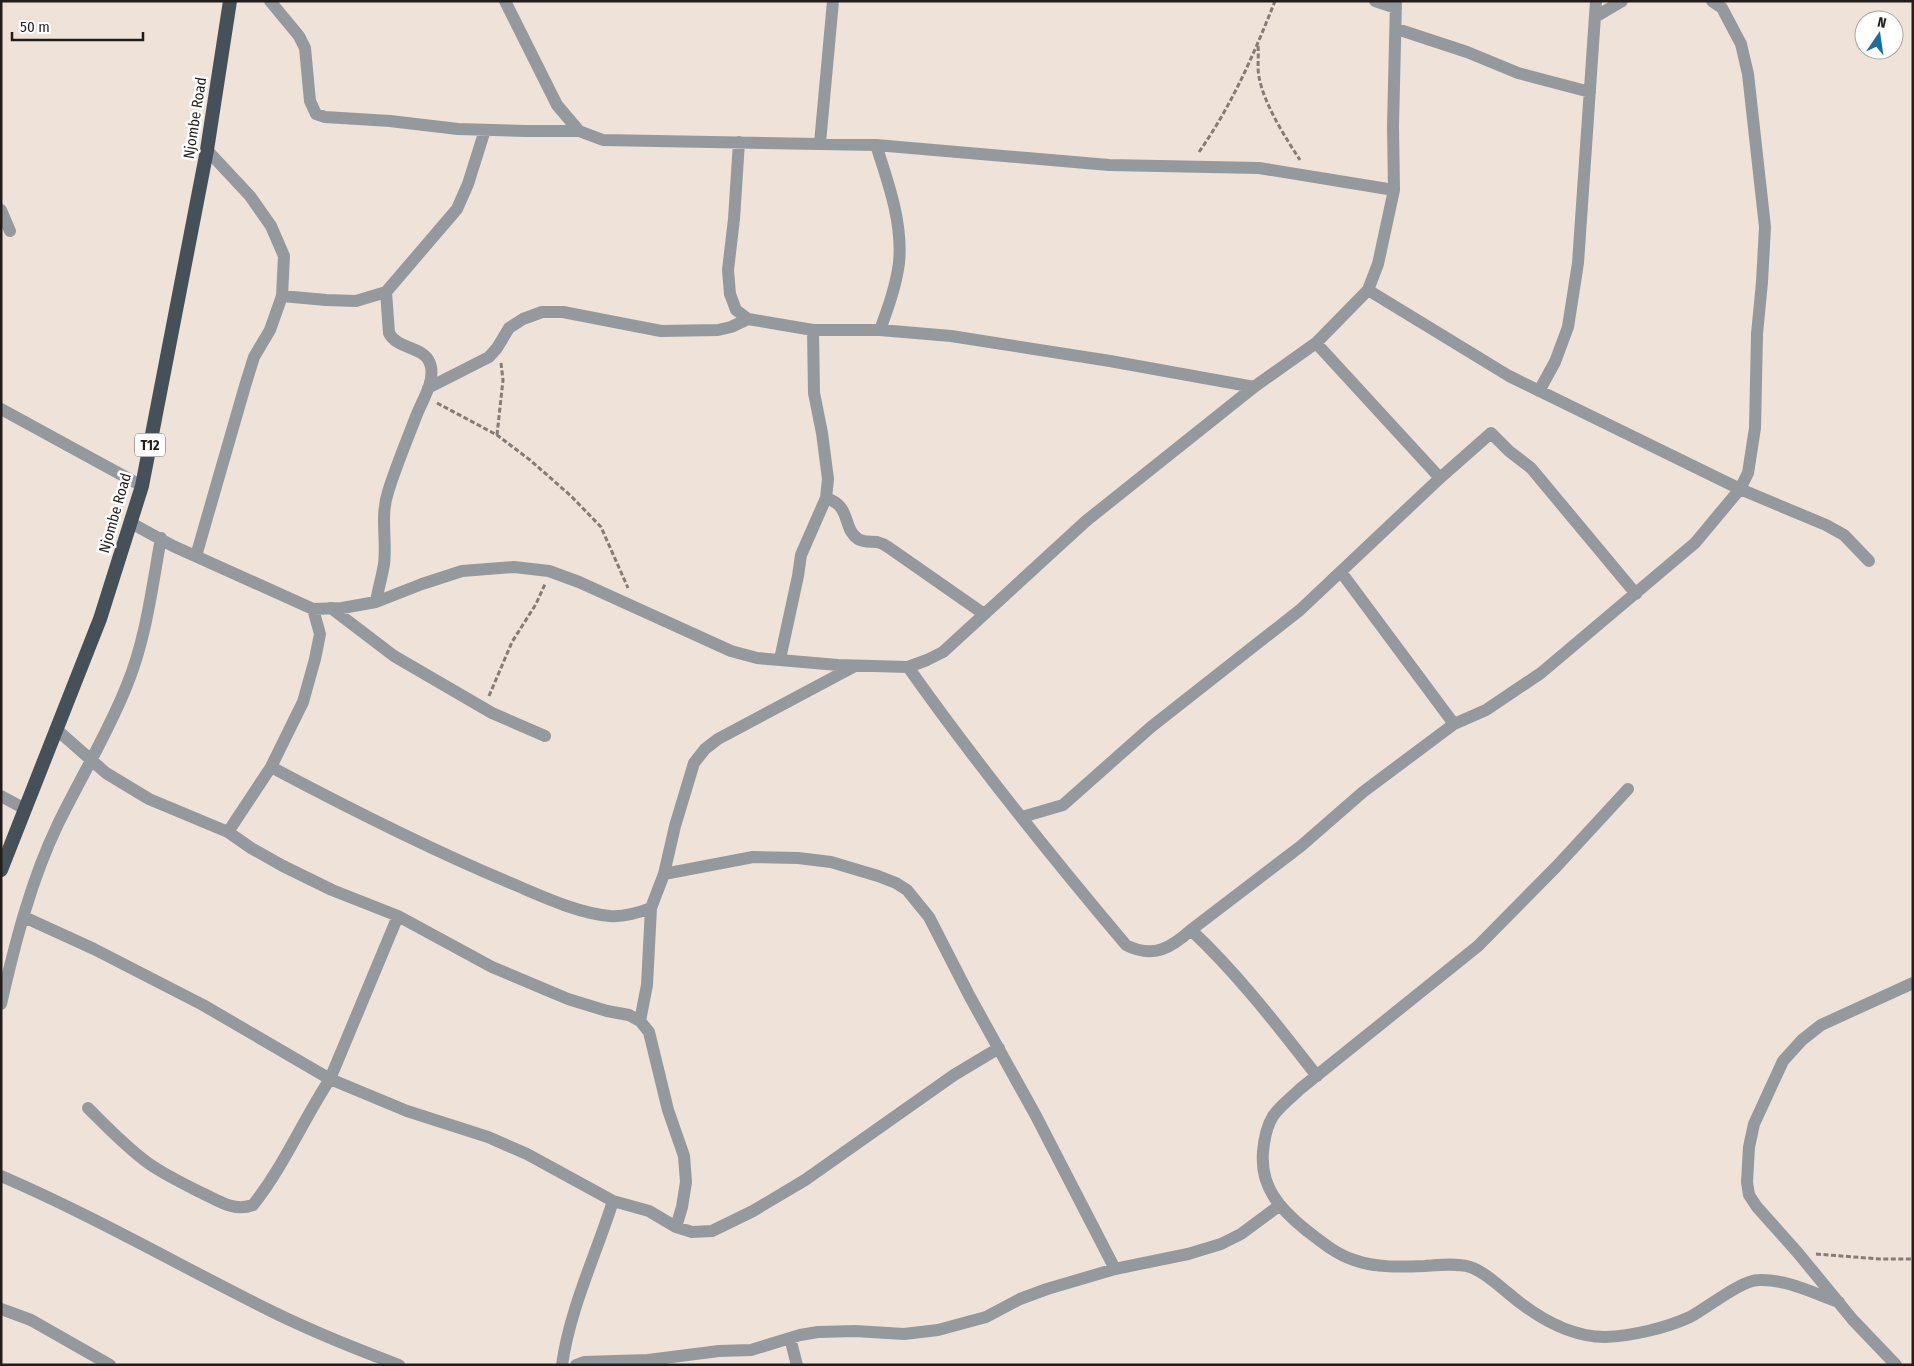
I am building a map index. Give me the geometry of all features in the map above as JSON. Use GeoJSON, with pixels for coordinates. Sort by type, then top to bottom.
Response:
{"type":"FeatureCollection","features":[{"type":"Feature","properties":{"kind":"highway","name":"Njombe Road"},"geometry":{"type":"LineString","coordinates":[[1,870],[100,619],[142,486],[207,150],[230,1]]}},
{"type":"Feature","properties":{"kind":"street"},"geometry":{"type":"LineString","coordinates":[[270,1],[299,36],[305,48],[310,101],[316,114],[324,117],[390,121],[458,129],[579,131],[602,140],[876,145],[1110,165],[1259,168],[1394,190]]}},
{"type":"Feature","properties":{"kind":"street"},"geometry":{"type":"LineString","coordinates":[[505,1],[557,105],[579,131]]}},
{"type":"Feature","properties":{"kind":"street"},"geometry":{"type":"LineString","coordinates":[[820,143],[833,1]]}},
{"type":"Feature","properties":{"kind":"street"},"geometry":{"type":"LineString","coordinates":[[131,523],[161,538],[172,546],[313,609],[376,602],[422,584],[462,572],[514,566],[549,571],[579,582],[730,651],[757,658],[856,666],[908,666],[927,660],[943,652],[1086,521],[1254,387],[1316,343],[1368,290],[1378,264],[1394,190],[1393,126],[1397,28],[1396,5],[1375,1]]}},
{"type":"Feature","properties":{"kind":"street"},"geometry":{"type":"LineString","coordinates":[[1538,390],[1555,362],[1568,327],[1578,264],[1596,1]]}},
{"type":"Feature","properties":{"kind":"street"},"geometry":{"type":"LineString","coordinates":[[1595,17],[1622,1]]}},
{"type":"Feature","properties":{"kind":"street"},"geometry":{"type":"LineString","coordinates":[[908,666],[971,753],[1064,872],[1126,945],[1137,951],[1148,952],[1174,945],[1301,846],[1363,792],[1454,724],[1486,710],[1541,673],[1695,543],[1740,489],[1748,472],[1755,428],[1757,334],[1765,227],[1748,74],[1741,44],[1722,8],[1712,1]]}},
{"type":"Feature","properties":{"kind":"street"},"geometry":{"type":"LineString","coordinates":[[1397,28],[1467,52],[1518,73],[1590,92]]}},
{"type":"Feature","properties":{"kind":"street"},"geometry":{"type":"LineString","coordinates":[[282,296],[356,301],[386,292],[457,209],[468,184],[485,130]]}},
{"type":"Feature","properties":{"kind":"street"},"geometry":{"type":"LineString","coordinates":[[738,142],[734,219],[728,270],[730,294],[736,310],[748,319],[813,330],[880,330],[951,336],[1110,361],[1254,387]]}},
{"type":"Feature","properties":{"kind":"street"},"geometry":{"type":"LineString","coordinates":[[876,145],[890,187],[898,229],[899,262],[892,297],[880,330]]}},
{"type":"Feature","properties":{"kind":"street"},"geometry":{"type":"LineString","coordinates":[[196,556],[254,357],[270,330],[282,296],[284,256],[271,226],[250,196],[207,150]]}},
{"type":"Feature","properties":{"kind":"street"},"geometry":{"type":"LineString","coordinates":[[1,210],[10,231]]}},
{"type":"Feature","properties":{"kind":"street"},"geometry":{"type":"LineString","coordinates":[[1368,290],[1509,376],[1740,489],[1826,525],[1844,535],[1869,561]]}},
{"type":"Feature","properties":{"kind":"street"},"geometry":{"type":"LineString","coordinates":[[376,602],[384,564],[384,513],[387,494],[427,392],[431,366],[426,356],[418,350],[400,345],[392,339],[389,333],[386,292]]}},
{"type":"Feature","properties":{"kind":"street"},"geometry":{"type":"LineString","coordinates":[[427,392],[489,357],[509,328],[523,319],[542,312],[563,312],[661,330],[718,330],[731,327],[748,319]]}},
{"type":"Feature","properties":{"kind":"street"},"geometry":{"type":"LineString","coordinates":[[780,659],[801,555],[826,498],[828,479],[814,393],[813,330]]}},
{"type":"Feature","properties":{"kind":"street"},"geometry":{"type":"LineString","coordinates":[[1316,343],[1440,478]]}},
{"type":"Feature","properties":{"kind":"street"},"geometry":{"type":"LineString","coordinates":[[1,409],[142,486]]}},
{"type":"Feature","properties":{"kind":"street"},"geometry":{"type":"LineString","coordinates":[[1022,817],[1063,805],[1151,727],[1300,610],[1440,478],[1491,433],[1509,451],[1531,468],[1636,594]]}},
{"type":"Feature","properties":{"kind":"street"},"geometry":{"type":"LineString","coordinates":[[826,498],[836,501],[842,508],[852,532],[858,539],[876,542],[888,547],[984,614]]}},
{"type":"Feature","properties":{"kind":"street"},"geometry":{"type":"LineString","coordinates":[[1,1004],[37,876],[58,824],[92,761],[128,684],[140,645],[161,538]]}},
{"type":"Feature","properties":{"kind":"street"},"geometry":{"type":"LineString","coordinates":[[1341,572],[1454,724]]}},
{"type":"Feature","properties":{"kind":"street"},"geometry":{"type":"LineString","coordinates":[[331,608],[394,656],[484,708],[545,736]]}},
{"type":"Feature","properties":{"kind":"street"},"geometry":{"type":"LineString","coordinates":[[228,832],[271,767],[303,702],[316,659],[320,634],[313,609]]}},
{"type":"Feature","properties":{"kind":"street"},"geometry":{"type":"LineString","coordinates":[[640,1021],[647,986],[651,908],[664,874],[675,826],[694,763],[705,749],[718,740],[856,666]]}},
{"type":"Feature","properties":{"kind":"street"},"geometry":{"type":"LineString","coordinates":[[56,729],[106,773],[149,799],[228,832],[251,848],[324,886],[398,916],[492,967],[568,999],[607,1011],[630,1015],[640,1021],[649,1032],[668,1110],[684,1156],[686,1182],[682,1207],[676,1227]]}},
{"type":"Feature","properties":{"kind":"street"},"geometry":{"type":"LineString","coordinates":[[271,767],[481,871],[554,901],[589,912],[612,916],[632,914],[651,908]]}},
{"type":"Feature","properties":{"kind":"street"},"geometry":{"type":"LineString","coordinates":[[1628,789],[1478,946],[1300,1089],[1274,1115],[1264,1138],[1262,1166],[1267,1187],[1288,1215],[1326,1245],[1353,1260],[1378,1265],[1447,1265],[1471,1268],[1494,1282],[1526,1308],[1561,1328],[1581,1334],[1605,1337],[1641,1333],[1688,1318],[1716,1302],[1736,1287],[1757,1279],[1784,1283],[1838,1302]]}},
{"type":"Feature","properties":{"kind":"street"},"geometry":{"type":"LineString","coordinates":[[1,796],[25,809]]}},
{"type":"Feature","properties":{"kind":"street"},"geometry":{"type":"LineString","coordinates":[[664,874],[753,857],[798,858],[831,862],[896,883],[907,890],[929,917],[1036,1116],[1115,1269]]}},
{"type":"Feature","properties":{"kind":"street"},"geometry":{"type":"LineString","coordinates":[[88,1108],[119,1139],[149,1164],[231,1207],[244,1208],[253,1205],[288,1153],[330,1079],[398,916]]}},
{"type":"Feature","properties":{"kind":"street"},"geometry":{"type":"LineString","coordinates":[[24,917],[94,949],[203,1005],[330,1079],[407,1111],[488,1136],[527,1154],[613,1200],[648,1211],[676,1227],[692,1232],[712,1231],[753,1212],[805,1180],[954,1075],[999,1048]]}},
{"type":"Feature","properties":{"kind":"street"},"geometry":{"type":"LineString","coordinates":[[1191,930],[1214,951],[1263,1007],[1317,1076]]}},
{"type":"Feature","properties":{"kind":"street"},"geometry":{"type":"LineString","coordinates":[[1896,1365],[1838,1302],[1757,1207],[1749,1195],[1747,1182],[1749,1147],[1754,1124],[1782,1061],[1802,1040],[1821,1025],[1913,984]]}},
{"type":"Feature","properties":{"kind":"street"},"geometry":{"type":"LineString","coordinates":[[1,1176],[84,1213],[274,1313],[349,1346],[399,1365]]}},
{"type":"Feature","properties":{"kind":"street"},"geometry":{"type":"LineString","coordinates":[[562,1365],[570,1320],[599,1244],[613,1200]]}},
{"type":"Feature","properties":{"kind":"street"},"geometry":{"type":"LineString","coordinates":[[576,1365],[584,1362],[648,1362],[719,1351],[751,1350],[818,1332],[855,1331],[904,1334],[938,1330],[986,1318],[1020,1299],[1115,1269],[1188,1254],[1221,1244],[1241,1234],[1280,1205]]}},
{"type":"Feature","properties":{"kind":"street"},"geometry":{"type":"LineString","coordinates":[[1,1309],[31,1320],[110,1365]]}},
{"type":"Feature","properties":{"kind":"street"},"geometry":{"type":"LineString","coordinates":[[790,1338],[797,1365]]}},
{"type":"Feature","properties":{"kind":"path"},"geometry":{"type":"LineString","coordinates":[[1189,166],[1217,126],[1228,106],[1258,43],[1275,1]]}},
{"type":"Feature","properties":{"kind":"path"},"geometry":{"type":"LineString","coordinates":[[1258,43],[1261,84],[1283,134],[1310,175]]}},
{"type":"Feature","properties":{"kind":"path"},"geometry":{"type":"LineString","coordinates":[[497,348],[503,380],[497,435]]}},
{"type":"Feature","properties":{"kind":"path"},"geometry":{"type":"LineString","coordinates":[[427,392],[497,435],[530,460],[571,496],[600,527],[638,610]]}},
{"type":"Feature","properties":{"kind":"path"},"geometry":{"type":"LineString","coordinates":[[484,708],[512,642],[536,604],[549,571]]}},
{"type":"Feature","properties":{"kind":"path"},"geometry":{"type":"LineString","coordinates":[[1798,1253],[1880,1259],[1913,1259]]}}]}
